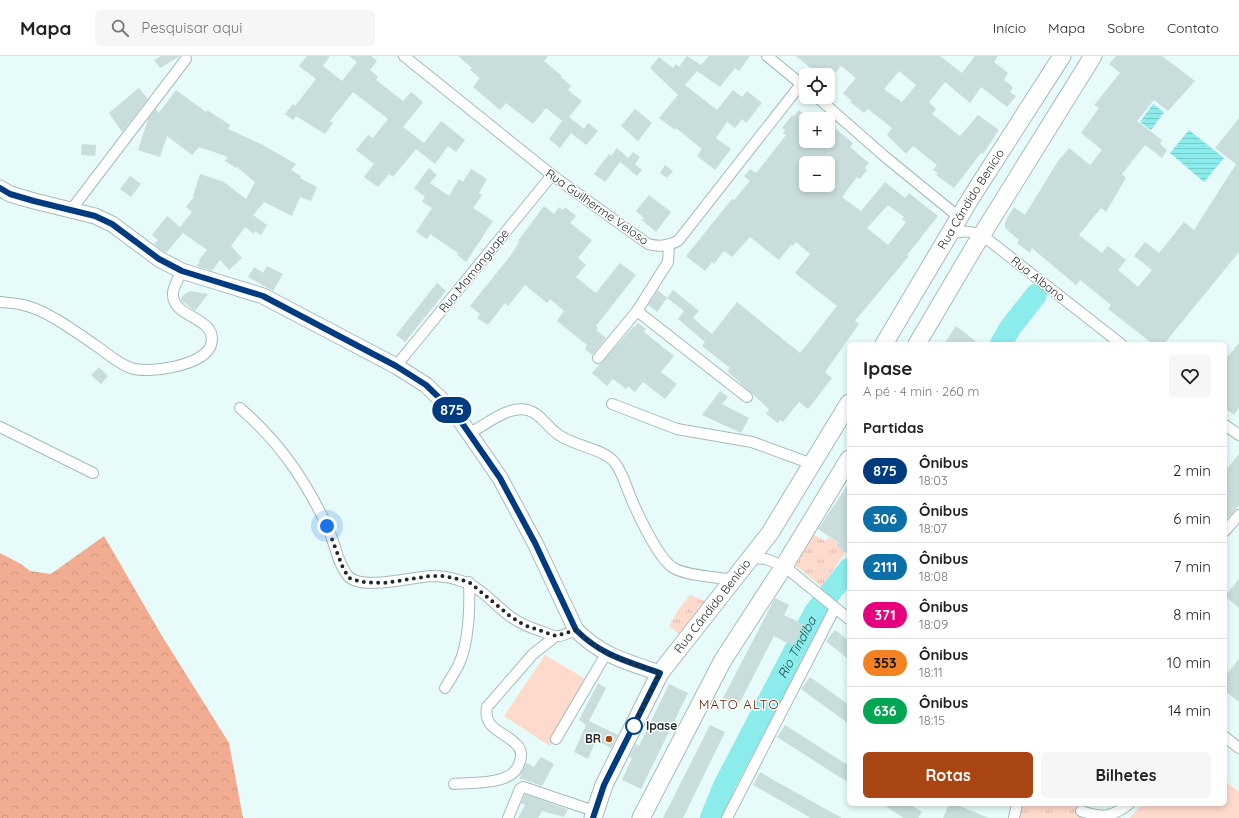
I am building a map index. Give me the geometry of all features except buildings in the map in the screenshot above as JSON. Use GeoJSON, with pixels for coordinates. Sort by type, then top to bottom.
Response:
{"type":"FeatureCollection","features":[{"type":"Feature","properties":{"kind":"main road","name":"Rua Cândido Benício"},"geometry":{"type":"LineString","coordinates":[[885,342],[960,218],[1062,56]]}},
{"type":"Feature","properties":{"kind":"main road"},"geometry":{"type":"LineString","coordinates":[[918,342],[982,235],[1093,56]]}},
{"type":"Feature","properties":{"kind":"main road","name":"Rua Cândido Benício"},"geometry":{"type":"LineString","coordinates":[[594,814],[604,785],[660,673],[752,558],[770,533],[847,406]]}},
{"type":"Feature","properties":{"kind":"main road"},"geometry":{"type":"LineString","coordinates":[[641,818],[723,660],[784,566],[847,462]]}},
{"type":"Feature","properties":{"kind":"street","name":"Rua Guilherme Veloso"},"geometry":{"type":"LineString","coordinates":[[404,56],[552,175],[648,244],[658,247],[669,245]]}},
{"type":"Feature","properties":{"kind":"street"},"geometry":{"type":"LineString","coordinates":[[766,56],[799,82]]}},
{"type":"Feature","properties":{"kind":"street"},"geometry":{"type":"LineString","coordinates":[[71,210],[186,59]]}},
{"type":"Feature","properties":{"kind":"street"},"geometry":{"type":"LineString","coordinates":[[598,358],[637,311],[668,262],[669,245],[678,241],[799,92]]}},
{"type":"Feature","properties":{"kind":"street"},"geometry":{"type":"LineString","coordinates":[[825,104],[883,155],[960,218]]}},
{"type":"Feature","properties":{"kind":"street","name":"Rua Mamanguape"},"geometry":{"type":"LineString","coordinates":[[396,366],[552,175]]}},
{"type":"Feature","properties":{"kind":"street"},"geometry":{"type":"LineString","coordinates":[[0,188],[10,194],[95,216],[112,224],[159,259],[182,271],[263,296],[396,366],[426,385],[455,413],[500,478],[535,543],[576,630],[586,640],[606,654],[660,673]]}},
{"type":"Feature","properties":{"kind":"street","name":"Rua Albano"},"geometry":{"type":"LineString","coordinates":[[950,235],[956,232],[968,231],[982,235],[1118,342]]}},
{"type":"Feature","properties":{"kind":"street"},"geometry":{"type":"LineString","coordinates":[[0,302],[27,306],[44,313],[96,346],[119,363],[133,369],[149,370],[180,366],[203,355],[211,346],[211,334],[207,326],[176,306],[173,300],[172,293],[182,271]]}},
{"type":"Feature","properties":{"kind":"street"},"geometry":{"type":"LineString","coordinates":[[637,311],[747,397]]}},
{"type":"Feature","properties":{"kind":"street"},"geometry":{"type":"LineString","coordinates":[[612,404],[677,429],[752,442],[812,464]]}},
{"type":"Feature","properties":{"kind":"street"},"geometry":{"type":"LineString","coordinates":[[240,408],[264,428],[278,444],[296,470],[317,505],[332,536],[343,568],[349,578],[362,582],[384,583],[430,576],[445,576],[469,582],[510,616],[524,625],[556,636]]}},
{"type":"Feature","properties":{"kind":"street"},"geometry":{"type":"LineString","coordinates":[[470,433],[509,411],[525,409],[536,414],[558,435],[574,444],[603,454],[614,461],[632,501],[657,548],[666,562],[673,568],[682,571],[734,580]]}},
{"type":"Feature","properties":{"kind":"street"},"geometry":{"type":"LineString","coordinates":[[0,427],[93,474]]}},
{"type":"Feature","properties":{"kind":"street"},"geometry":{"type":"LineString","coordinates":[[1227,529],[1239,514]]}},
{"type":"Feature","properties":{"kind":"street"},"geometry":{"type":"LineString","coordinates":[[752,558],[766,559],[784,566],[847,617]]}},
{"type":"Feature","properties":{"kind":"street"},"geometry":{"type":"LineString","coordinates":[[445,688],[459,665],[466,634],[470,605],[469,582]]}},
{"type":"Feature","properties":{"kind":"street"},"geometry":{"type":"LineString","coordinates":[[728,818],[832,606]]}},
{"type":"Feature","properties":{"kind":"street"},"geometry":{"type":"LineString","coordinates":[[454,784],[501,780],[509,777],[518,769],[521,756],[518,745],[488,723],[486,715],[487,707],[533,654],[556,636],[576,630]]}},
{"type":"Feature","properties":{"kind":"street"},"geometry":{"type":"LineString","coordinates":[[556,739],[606,654]]}},
{"type":"Feature","properties":{"kind":"street"},"geometry":{"type":"LineString","coordinates":[[1227,739],[1239,748]]}},
{"type":"Feature","properties":{"kind":"street"},"geometry":{"type":"LineString","coordinates":[[508,818],[520,789],[523,787],[594,814]]}},
{"type":"Feature","properties":{"kind":"street"},"geometry":{"type":"LineString","coordinates":[[1014,818],[1017,806]]}},
{"type":"Feature","properties":{"kind":"street"},"geometry":{"type":"LineString","coordinates":[[1079,811],[1099,817],[1114,815],[1126,806]]}},
{"type":"Feature","properties":{"kind":"green space"},"geometry":{"type":"Polygon","coordinates":[[[813,534],[825,541],[829,537],[847,549],[822,587],[793,563],[813,534]]]}},
{"type":"Feature","properties":{"kind":"green space"},"geometry":{"type":"Polygon","coordinates":[[[104,536],[162,636],[229,743],[243,818],[0,818],[0,553],[21,564],[30,571],[51,574],[104,536]]]}},
{"type":"Feature","properties":{"kind":"green space"},"geometry":{"type":"Polygon","coordinates":[[[690,595],[705,601],[680,635],[669,626],[678,610],[690,595]]]}},
{"type":"Feature","properties":{"kind":"green space"},"geometry":{"type":"Polygon","coordinates":[[[545,655],[587,680],[550,746],[504,716],[545,655]]]}},
{"type":"Feature","properties":{"kind":"green space"},"geometry":{"type":"Polygon","coordinates":[[[1227,783],[1239,792],[1239,818],[1130,818],[1140,806],[1227,806],[1227,783]]]}},
{"type":"Feature","properties":{"kind":"green space"},"geometry":{"type":"Polygon","coordinates":[[[1017,806],[1078,806],[1081,811],[1080,818],[1014,818],[1017,806]]]}},
{"type":"Feature","properties":{"kind":"water"},"geometry":{"type":"Polygon","coordinates":[[[1153,104],[1164,112],[1151,130],[1140,122],[1153,104]]]}},
{"type":"Feature","properties":{"kind":"water"},"geometry":{"type":"Polygon","coordinates":[[[1189,130],[1224,158],[1204,182],[1170,153],[1189,130]]]}},
{"type":"Feature","properties":{"kind":"waterway","name":"Rio Tindiba"},"geometry":{"type":"LineString","coordinates":[[1002,342],[1010,328],[1036,295]]}},
{"type":"Feature","properties":{"kind":"waterway","name":"Rio Tindiba"},"geometry":{"type":"LineString","coordinates":[[711,818],[724,786],[815,612],[847,572]]}},
{"type":"Feature","properties":{"kind":"bus line","name":"875"},"geometry":{"type":"LineString","coordinates":[[0,188],[10,194],[95,216],[112,224],[159,259],[182,271],[263,296],[337,337],[396,366],[426,385],[455,413],[500,478],[535,543],[569,619],[576,630],[586,640],[606,654],[660,673],[597,800],[593,818]]}},
{"type":"Feature","properties":{"kind":"place","name":"Ipase"},"geometry":{"type":"Point","coordinates":[634,726]}},
{"type":"Feature","properties":{"kind":"place","name":"BR"},"geometry":{"type":"Point","coordinates":[609,739]}},
{"type":"Feature","properties":{"kind":"district","name":"MATO ALTO"},"geometry":{"type":"Point","coordinates":[739,704]}},
{"type":"Feature","properties":{"kind":"route"},"geometry":{"type":"LineString","coordinates":[[327,526],[343,568],[349,578],[362,582],[384,583],[430,576],[445,576],[469,582],[492,599],[510,616],[524,625],[556,636],[576,630],[586,640],[606,654],[660,673],[633,728],[634,726]]}}]}
